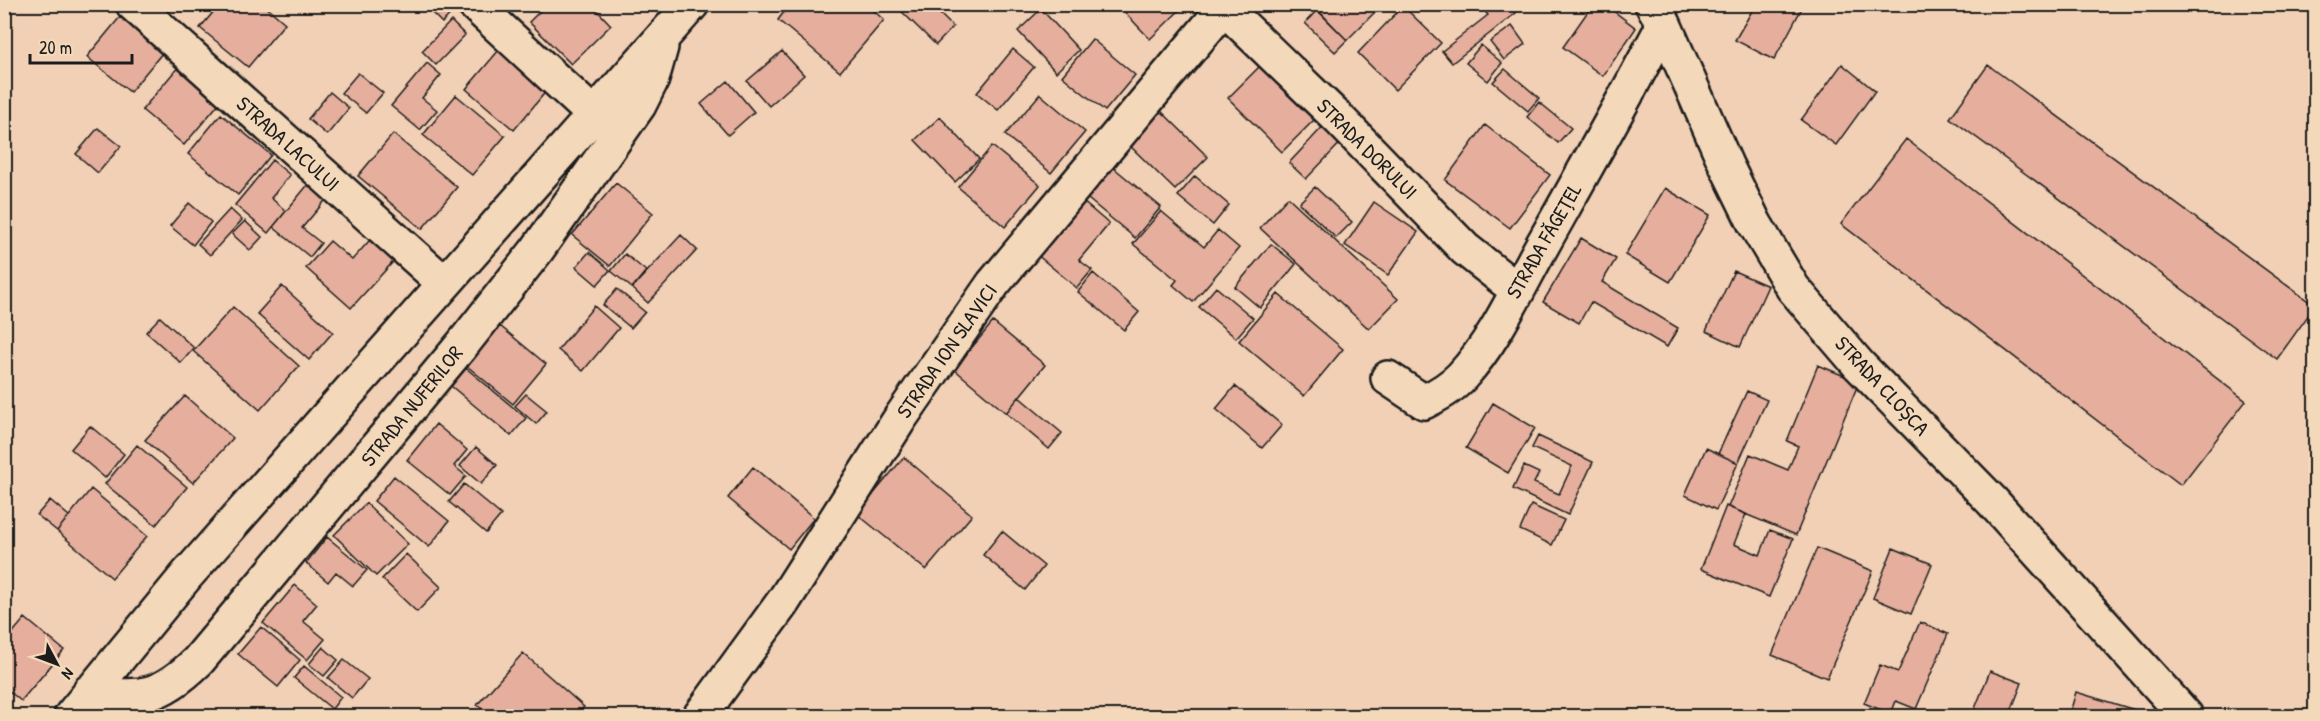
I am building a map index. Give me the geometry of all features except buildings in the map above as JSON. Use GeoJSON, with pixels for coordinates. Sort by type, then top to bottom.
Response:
{"type":"FeatureCollection","features":[{"type":"Feature","properties":{"kind":"street","name":"STRADA LACULUI"},"geometry":{"type":"LineString","coordinates":[[133,4],[444,283]]}},
{"type":"Feature","properties":{"kind":"street"},"geometry":{"type":"LineString","coordinates":[[474,4],[593,114]]}},
{"type":"Feature","properties":{"kind":"street","name":"STRADA NUFERILOR"},"geometry":{"type":"LineString","coordinates":[[81,704],[187,575],[692,4]]}},
{"type":"Feature","properties":{"kind":"street","name":"STRADA DORULUI"},"geometry":{"type":"LineString","coordinates":[[1222,7],[1339,119],[1465,249],[1517,290]]}},
{"type":"Feature","properties":{"kind":"street","name":"STRADA ION SLAVICI"},"geometry":{"type":"LineString","coordinates":[[700,717],[783,602],[901,417],[993,284],[1222,7]]}},
{"type":"Feature","properties":{"kind":"street","name":"STRADA FĂGEȚEL"},"geometry":{"type":"LineString","coordinates":[[1388,378],[1424,402],[1445,392],[1462,376],[1482,349],[1611,125],[1658,14]]}},
{"type":"Feature","properties":{"kind":"street","name":"STRADA CLOȘCA"},"geometry":{"type":"LineString","coordinates":[[1658,14],[1755,224],[1793,288],[1859,365],[1992,501],[2186,717]]}},
{"type":"Feature","properties":{"kind":"street","name":"STRADA NUFERILOR"},"geometry":{"type":"LineString","coordinates":[[81,704],[116,697],[153,694],[173,683],[198,661],[339,496],[537,250],[639,105],[652,79],[665,35]]}}]}
